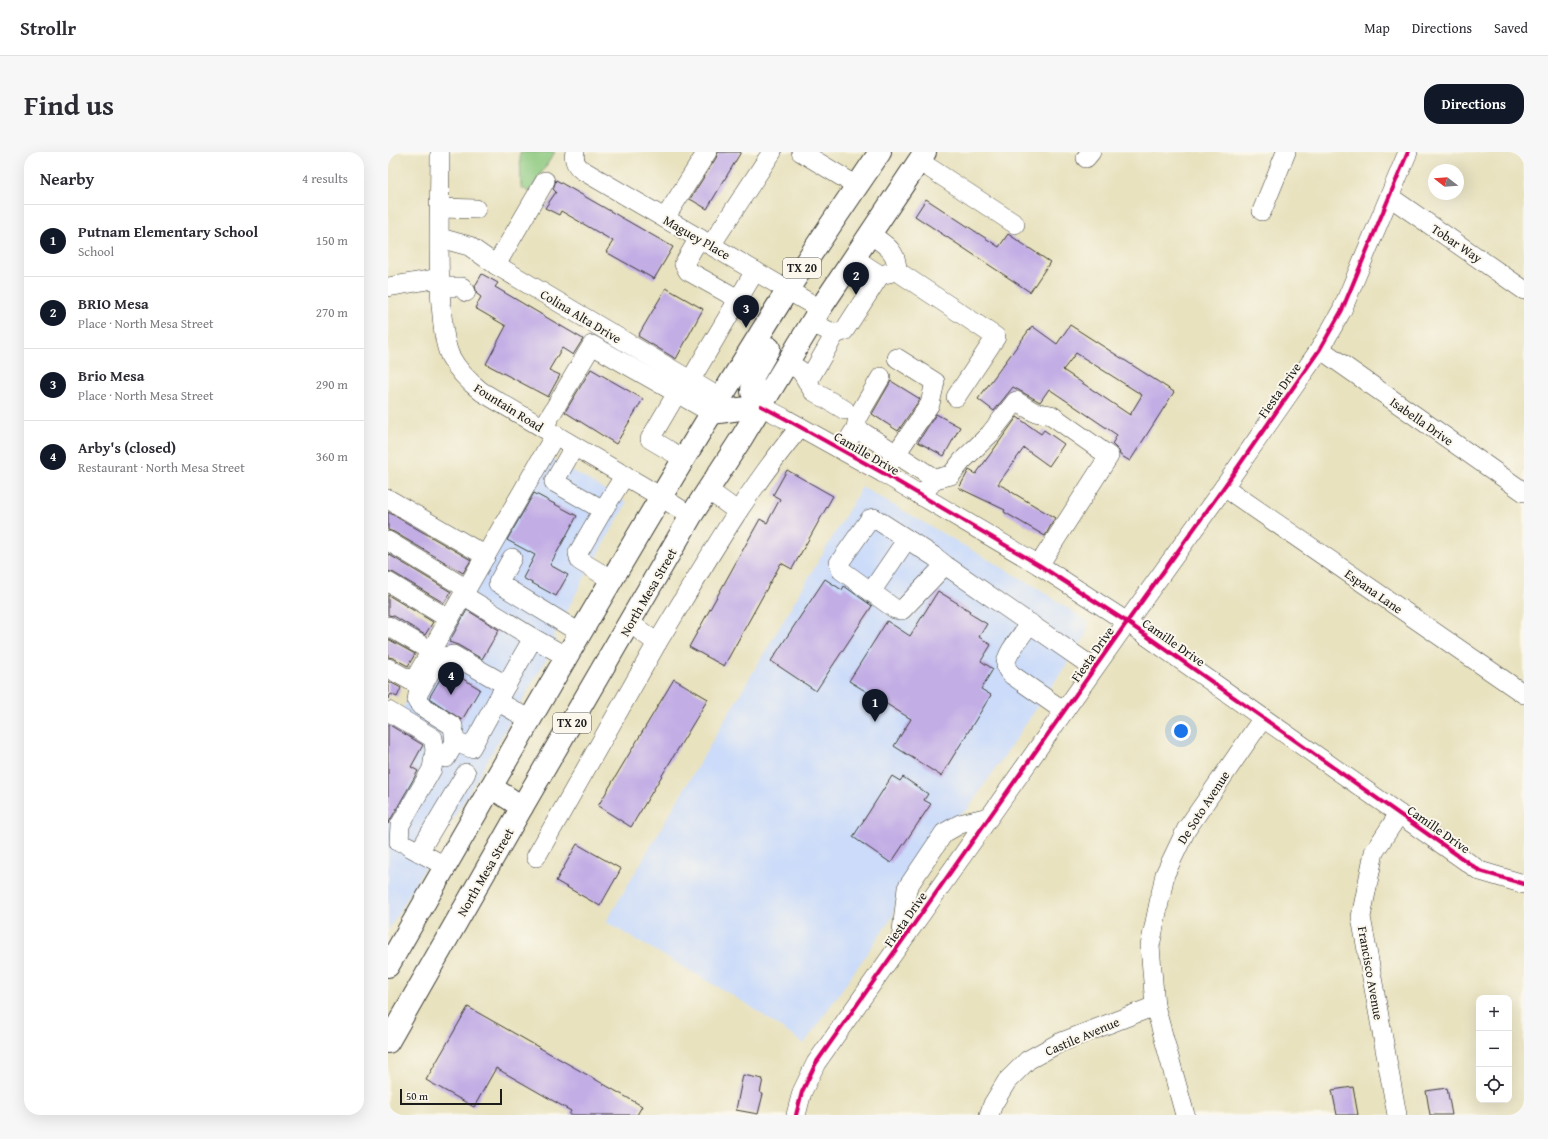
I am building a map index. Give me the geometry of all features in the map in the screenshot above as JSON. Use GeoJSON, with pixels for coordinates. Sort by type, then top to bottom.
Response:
{"type":"FeatureCollection","features":[{"type":"Feature","properties":{"kind":"main road","name":"TX 20"},"geometry":{"type":"LineString","coordinates":[[388,966],[566,657],[716,406],[784,297],[880,152]]}},
{"type":"Feature","properties":{"kind":"main road","name":"North Mesa Street"},"geometry":{"type":"LineString","coordinates":[[388,1042],[522,807],[692,516],[816,316],[922,156]]}},
{"type":"Feature","properties":{"kind":"main road"},"geometry":{"type":"LineString","coordinates":[[716,406],[760,406],[752,392],[753,376],[784,323],[784,297]]}},
{"type":"Feature","properties":{"kind":"main road"},"geometry":{"type":"LineString","coordinates":[[491,787],[522,807]]}},
{"type":"Feature","properties":{"kind":"street","name":"Fountain Road"},"geometry":{"type":"LineString","coordinates":[[440,152],[440,282],[445,341],[457,368],[470,383],[482,392],[692,516]]}},
{"type":"Feature","properties":{"kind":"street"},"geometry":{"type":"LineString","coordinates":[[665,218],[707,152]]}},
{"type":"Feature","properties":{"kind":"street"},"geometry":{"type":"LineString","coordinates":[[738,299],[688,271],[684,264],[705,242],[772,152]]}},
{"type":"Feature","properties":{"kind":"street"},"geometry":{"type":"LineString","coordinates":[[1262,210],[1286,152]]}},
{"type":"Feature","properties":{"kind":"street","name":"Fiesta Drive"},"geometry":{"type":"LineString","coordinates":[[796,1115],[802,1092],[816,1062],[1320,350],[1342,310],[1408,152]]}},
{"type":"Feature","properties":{"kind":"street"},"geometry":{"type":"LineString","coordinates":[[813,155],[857,186]]}},
{"type":"Feature","properties":{"kind":"street"},"geometry":{"type":"LineString","coordinates":[[922,156],[1015,224]]}},
{"type":"Feature","properties":{"kind":"street","name":"Maguey Place"},"geometry":{"type":"LineString","coordinates":[[575,158],[582,170],[755,271],[784,297],[816,316],[835,334]]}},
{"type":"Feature","properties":{"kind":"street"},"geometry":{"type":"LineString","coordinates":[[496,265],[545,181]]}},
{"type":"Feature","properties":{"kind":"street","name":"Tobar Way"},"geometry":{"type":"LineString","coordinates":[[1390,197],[1524,290]]}},
{"type":"Feature","properties":{"kind":"street"},"geometry":{"type":"LineString","coordinates":[[440,208],[476,209]]}},
{"type":"Feature","properties":{"kind":"street"},"geometry":{"type":"LineString","coordinates":[[808,381],[835,334],[844,331],[897,259],[888,246],[870,234]]}},
{"type":"Feature","properties":{"kind":"street","name":"Colina Alta Drive"},"geometry":{"type":"LineString","coordinates":[[440,238],[469,246],[684,387],[716,406]]}},
{"type":"Feature","properties":{"kind":"street"},"geometry":{"type":"LineString","coordinates":[[854,258],[888,273],[996,336],[956,397]]}},
{"type":"Feature","properties":{"kind":"street"},"geometry":{"type":"LineString","coordinates":[[684,459],[650,439],[684,387],[755,271]]}},
{"type":"Feature","properties":{"kind":"street"},"geometry":{"type":"LineString","coordinates":[[388,287],[440,282],[462,287],[466,292]]}},
{"type":"Feature","properties":{"kind":"street"},"geometry":{"type":"LineString","coordinates":[[388,668],[413,682],[486,556],[592,345],[684,387]]}},
{"type":"Feature","properties":{"kind":"street","name":"Isabella Drive"},"geometry":{"type":"LineString","coordinates":[[1320,350],[1524,492]]}},
{"type":"Feature","properties":{"kind":"street"},"geometry":{"type":"LineString","coordinates":[[882,473],[930,404],[935,382],[897,358]]}},
{"type":"Feature","properties":{"kind":"street"},"geometry":{"type":"LineString","coordinates":[[787,362],[801,371],[813,391],[845,410]]}},
{"type":"Feature","properties":{"kind":"street"},"geometry":{"type":"LineString","coordinates":[[842,450],[856,428],[858,416],[881,377]]}},
{"type":"Feature","properties":{"kind":"street"},"geometry":{"type":"LineString","coordinates":[[921,496],[935,479],[951,475],[962,461],[990,434],[1016,401],[1034,412],[1052,415],[1109,456],[1039,565]]}},
{"type":"Feature","properties":{"kind":"street","name":"Camille Drive"},"geometry":{"type":"LineString","coordinates":[[760,406],[842,450],[1039,565],[1127,622],[1480,871],[1524,884]]}},
{"type":"Feature","properties":{"kind":"street"},"geometry":{"type":"LineString","coordinates":[[536,857],[657,643],[737,510],[776,455],[800,427]]}},
{"type":"Feature","properties":{"kind":"street"},"geometry":{"type":"LineString","coordinates":[[856,428],[935,479]]}},
{"type":"Feature","properties":{"kind":"street"},"geometry":{"type":"LineString","coordinates":[[574,447],[554,482],[603,510]]}},
{"type":"Feature","properties":{"kind":"street"},"geometry":{"type":"LineString","coordinates":[[612,580],[580,561],[578,553],[624,475]]}},
{"type":"Feature","properties":{"kind":"street","name":"Espana Lane"},"geometry":{"type":"LineString","coordinates":[[1224,487],[1524,694]]}},
{"type":"Feature","properties":{"kind":"street"},"geometry":{"type":"LineString","coordinates":[[708,490],[737,510]]}},
{"type":"Feature","properties":{"kind":"street"},"geometry":{"type":"LineString","coordinates":[[388,499],[486,556]]}},
{"type":"Feature","properties":{"kind":"street"},"geometry":{"type":"LineString","coordinates":[[945,566],[902,610],[895,609],[841,570],[839,563],[870,519],[874,518],[935,557],[945,566],[1094,668]]}},
{"type":"Feature","properties":{"kind":"street"},"geometry":{"type":"LineString","coordinates":[[871,592],[907,539]]}},
{"type":"Feature","properties":{"kind":"street"},"geometry":{"type":"LineString","coordinates":[[388,541],[533,638],[566,657]]}},
{"type":"Feature","properties":{"kind":"street"},"geometry":{"type":"LineString","coordinates":[[512,558],[498,583],[580,634]]}},
{"type":"Feature","properties":{"kind":"street"},"geometry":{"type":"LineString","coordinates":[[388,582],[449,619]]}},
{"type":"Feature","properties":{"kind":"street"},"geometry":{"type":"LineString","coordinates":[[630,623],[657,643]]}},
{"type":"Feature","properties":{"kind":"street"},"geometry":{"type":"LineString","coordinates":[[1030,623],[1008,656],[1006,670],[1064,711]]}},
{"type":"Feature","properties":{"kind":"street"},"geometry":{"type":"LineString","coordinates":[[388,626],[431,651]]}},
{"type":"Feature","properties":{"kind":"street"},"geometry":{"type":"LineString","coordinates":[[445,750],[471,748],[533,638]]}},
{"type":"Feature","properties":{"kind":"street"},"geometry":{"type":"LineString","coordinates":[[445,866],[419,852],[394,845],[400,825],[432,769],[455,734],[453,726],[417,702],[418,694],[435,663],[443,657],[453,655],[502,693],[530,720]]}},
{"type":"Feature","properties":{"kind":"street"},"geometry":{"type":"LineString","coordinates":[[388,711],[433,738],[466,773],[491,787]]}},
{"type":"Feature","properties":{"kind":"street","name":"De Soto Avenue"},"geometry":{"type":"LineString","coordinates":[[1185,1115],[1155,1006],[1150,946],[1166,874],[1186,830],[1263,718]]}},
{"type":"Feature","properties":{"kind":"street"},"geometry":{"type":"LineString","coordinates":[[419,852],[466,773]]}},
{"type":"Feature","properties":{"kind":"street","name":"Francisco Avenue"},"geometry":{"type":"LineString","coordinates":[[1396,1115],[1361,917],[1374,852],[1399,814]]}},
{"type":"Feature","properties":{"kind":"street"},"geometry":{"type":"LineString","coordinates":[[901,942],[907,888],[944,833],[960,824],[989,817]]}},
{"type":"Feature","properties":{"kind":"street","name":"Castile Avenue"},"geometry":{"type":"LineString","coordinates":[[989,1115],[993,1104],[1008,1081],[1028,1060],[1059,1043],[1155,1006]]}},
{"type":"Feature","properties":{"kind":"shaded area"},"geometry":{"type":"Polygon","coordinates":[[[548,456],[627,503],[553,637],[557,641],[388,931],[388,703],[401,711],[548,456]]]}},
{"type":"Feature","properties":{"kind":"shaded area"},"geometry":{"type":"Polygon","coordinates":[[[862,487],[1041,590],[1088,622],[1086,636],[968,809],[940,827],[899,885],[893,916],[804,1044],[747,1004],[606,922],[862,487]]]}},
{"type":"Feature","properties":{"kind":"green space"},"geometry":{"type":"Polygon","coordinates":[[[520,152],[555,152],[529,192],[521,187],[520,152]]]}},
{"type":"Feature","properties":{"kind":"building"},"geometry":{"type":"Polygon","coordinates":[[[718,152],[741,152],[707,209],[690,199],[716,158],[718,152]]]}},
{"type":"Feature","properties":{"kind":"building"},"geometry":{"type":"Polygon","coordinates":[[[556,180],[673,247],[654,279],[606,252],[613,241],[561,211],[559,215],[545,208],[556,192],[553,189],[556,180]]]}},
{"type":"Feature","properties":{"kind":"building"},"geometry":{"type":"Polygon","coordinates":[[[926,199],[999,247],[1008,234],[1050,262],[1030,292],[915,216],[926,199]]]}},
{"type":"Feature","properties":{"kind":"building"},"geometry":{"type":"Polygon","coordinates":[[[482,274],[498,283],[495,287],[583,339],[573,355],[562,348],[549,370],[560,375],[548,397],[486,364],[506,326],[475,308],[481,297],[477,294],[475,286],[482,274]]]}},
{"type":"Feature","properties":{"kind":"building"},"geometry":{"type":"Polygon","coordinates":[[[666,288],[703,309],[676,359],[638,336],[666,288]]]}},
{"type":"Feature","properties":{"kind":"building"},"geometry":{"type":"Polygon","coordinates":[[[1070,325],[1174,392],[1130,461],[1120,455],[1119,451],[1112,444],[1117,435],[1049,389],[1040,402],[1013,387],[994,411],[978,399],[1032,326],[1057,344],[1070,325]],[[1076,353],[1063,370],[1130,415],[1142,395],[1076,353]]]}},
{"type":"Feature","properties":{"kind":"building"},"geometry":{"type":"Polygon","coordinates":[[[591,369],[643,399],[616,444],[565,412],[591,369]]]}},
{"type":"Feature","properties":{"kind":"building"},"geometry":{"type":"Polygon","coordinates":[[[891,381],[920,399],[898,431],[872,414],[891,381]]]}},
{"type":"Feature","properties":{"kind":"building"},"geometry":{"type":"Polygon","coordinates":[[[936,414],[960,427],[944,456],[918,442],[936,414]]]}},
{"type":"Feature","properties":{"kind":"building"},"geometry":{"type":"Polygon","coordinates":[[[1017,417],[1041,434],[1044,430],[1064,444],[1049,466],[1024,448],[998,484],[1055,518],[1045,536],[1004,512],[1005,510],[959,488],[969,470],[976,474],[1017,417]]]}},
{"type":"Feature","properties":{"kind":"building"},"geometry":{"type":"Polygon","coordinates":[[[787,470],[833,496],[792,569],[781,563],[724,666],[689,647],[760,519],[767,523],[780,499],[773,495],[787,470]]]}},
{"type":"Feature","properties":{"kind":"building"},"geometry":{"type":"Polygon","coordinates":[[[534,493],[577,516],[550,565],[568,575],[556,596],[523,578],[535,555],[507,540],[534,493]]]}},
{"type":"Feature","properties":{"kind":"building"},"geometry":{"type":"Polygon","coordinates":[[[388,512],[471,560],[463,573],[394,532],[388,530],[388,512]]]}},
{"type":"Feature","properties":{"kind":"building"},"geometry":{"type":"Polygon","coordinates":[[[388,554],[451,592],[444,603],[394,573],[388,571],[388,554]]]}},
{"type":"Feature","properties":{"kind":"building"},"geometry":{"type":"Polygon","coordinates":[[[825,579],[842,590],[844,586],[872,606],[816,691],[771,661],[825,579]]]}},
{"type":"Feature","properties":{"kind":"building"},"geometry":{"type":"Polygon","coordinates":[[[938,591],[970,611],[969,613],[987,624],[979,637],[991,645],[981,661],[993,669],[981,689],[991,695],[941,776],[894,746],[911,719],[849,681],[887,621],[910,636],[938,591]]]}},
{"type":"Feature","properties":{"kind":"building"},"geometry":{"type":"Polygon","coordinates":[[[388,595],[433,622],[425,635],[394,616],[388,615],[388,595]]]}},
{"type":"Feature","properties":{"kind":"building"},"geometry":{"type":"Polygon","coordinates":[[[467,610],[499,630],[482,659],[458,645],[449,642],[467,610]]]}},
{"type":"Feature","properties":{"kind":"building"},"geometry":{"type":"Polygon","coordinates":[[[388,639],[415,654],[408,666],[388,657],[388,639]]]}},
{"type":"Feature","properties":{"kind":"building"},"geometry":{"type":"Polygon","coordinates":[[[446,669],[480,689],[462,720],[429,698],[446,669]]]}},
{"type":"Feature","properties":{"kind":"building"},"geometry":{"type":"Polygon","coordinates":[[[674,679],[708,699],[631,827],[598,806],[674,679]]]}},
{"type":"Feature","properties":{"kind":"building"},"geometry":{"type":"Polygon","coordinates":[[[388,681],[401,688],[397,697],[391,694],[388,699],[388,681]]]}},
{"type":"Feature","properties":{"kind":"building"},"geometry":{"type":"Polygon","coordinates":[[[388,724],[423,745],[411,767],[418,771],[388,824],[388,724]]]}},
{"type":"Feature","properties":{"kind":"building"},"geometry":{"type":"Polygon","coordinates":[[[892,776],[900,781],[903,777],[928,794],[924,800],[931,804],[891,863],[853,837],[892,776]]]}},
{"type":"Feature","properties":{"kind":"building"},"geometry":{"type":"Polygon","coordinates":[[[577,844],[621,869],[600,906],[556,881],[577,844]]]}},
{"type":"Feature","properties":{"kind":"building"},"geometry":{"type":"Polygon","coordinates":[[[468,1007],[642,1106],[637,1115],[569,1115],[571,1111],[496,1068],[474,1107],[426,1080],[468,1007]]]}},
{"type":"Feature","properties":{"kind":"building"},"geometry":{"type":"Polygon","coordinates":[[[743,1075],[763,1079],[760,1093],[763,1094],[758,1114],[736,1110],[743,1075]]]}},
{"type":"Feature","properties":{"kind":"building"},"geometry":{"type":"Polygon","coordinates":[[[1353,1087],[1358,1115],[1337,1115],[1332,1090],[1353,1087]]]}},
{"type":"Feature","properties":{"kind":"building"},"geometry":{"type":"Polygon","coordinates":[[[1447,1088],[1452,1115],[1430,1115],[1426,1091],[1447,1088]]]}},
{"type":"Feature","properties":{"kind":"cycle path"},"geometry":{"type":"LineString","coordinates":[[796,1115],[802,1092],[816,1063],[1320,349],[1342,310],[1408,152]]}},
{"type":"Feature","properties":{"kind":"cycle path"},"geometry":{"type":"LineString","coordinates":[[761,406],[883,473],[1039,565],[1127,622],[1480,871],[1524,884]]}},
{"type":"Feature","properties":{"kind":"place","name":"BRIO Mesa"},"geometry":{"type":"Point","coordinates":[856,295]}},
{"type":"Feature","properties":{"kind":"place","name":"Brio Mesa"},"geometry":{"type":"Point","coordinates":[746,328]}},
{"type":"Feature","properties":{"kind":"place","name":"Arby's (closed)"},"geometry":{"type":"Point","coordinates":[451,695]}},
{"type":"Feature","properties":{"kind":"place","name":"Putnam Elementary School"},"geometry":{"type":"Point","coordinates":[875,722]}}]}
